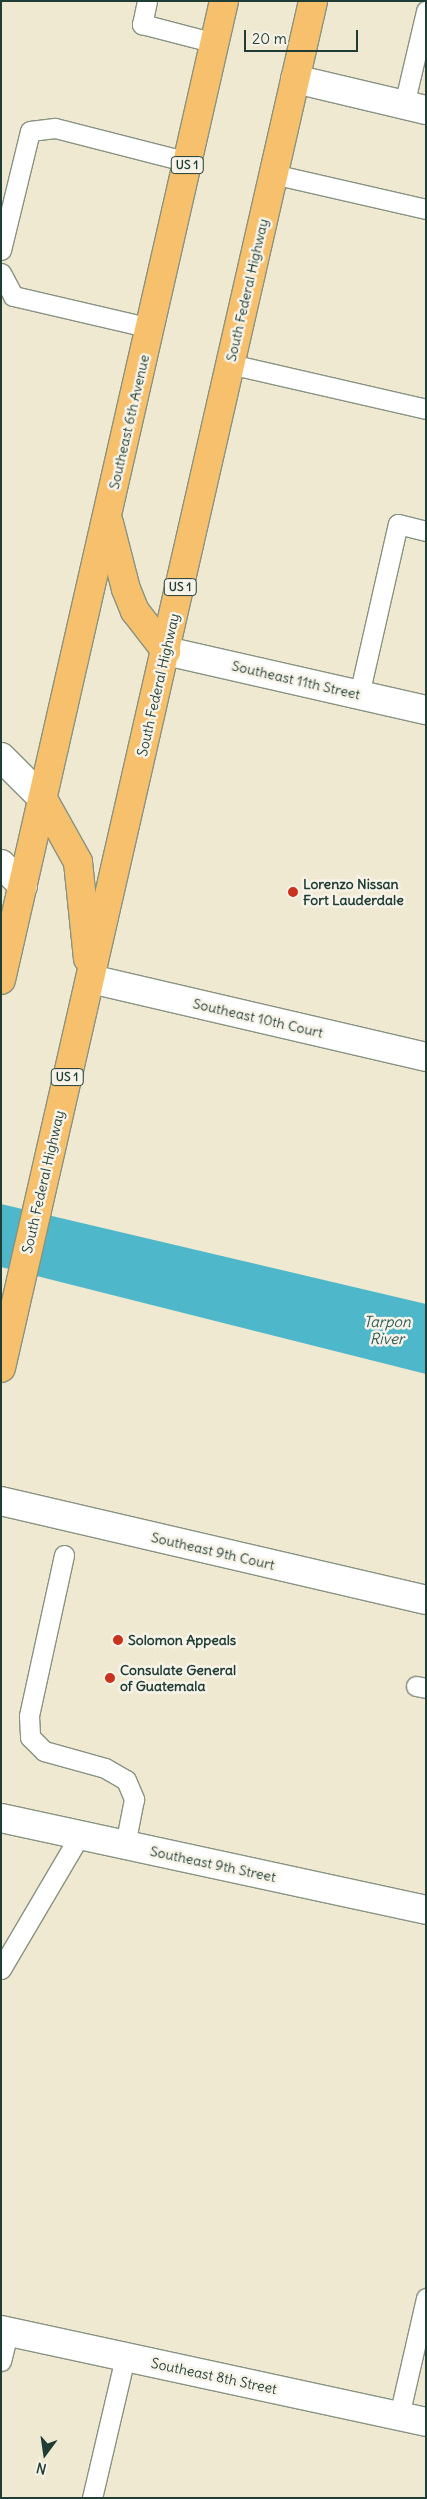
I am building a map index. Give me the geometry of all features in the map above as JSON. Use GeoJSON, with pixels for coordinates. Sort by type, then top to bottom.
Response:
{"type":"FeatureCollection","features":[{"type":"Feature","properties":{"kind":"main road","name":"US 1"},"geometry":{"type":"LineString","coordinates":[[150,328],[224,1]]}},
{"type":"Feature","properties":{"kind":"main road","name":"South Federal Highway"},"geometry":{"type":"LineString","coordinates":[[1,1368],[43,1174],[91,979],[313,1]]}},
{"type":"Feature","properties":{"kind":"main road","name":"Southeast 6th Avenue"},"geometry":{"type":"LineString","coordinates":[[108,517],[150,328]]}},
{"type":"Feature","properties":{"kind":"main road","name":"US 1"},"geometry":{"type":"LineString","coordinates":[[1,980],[108,517]]}},
{"type":"Feature","properties":{"kind":"main road"},"geometry":{"type":"LineString","coordinates":[[108,517],[126,589],[135,612],[166,651]]}},
{"type":"Feature","properties":{"kind":"main road"},"geometry":{"type":"LineString","coordinates":[[44,798],[78,862],[91,979]]}},
{"type":"Feature","properties":{"kind":"street"},"geometry":{"type":"LineString","coordinates":[[294,79],[415,107]]}},
{"type":"Feature","properties":{"kind":"street","name":"Southeast 11th Street"},"geometry":{"type":"LineString","coordinates":[[166,651],[426,710]]}},
{"type":"Feature","properties":{"kind":"street"},"geometry":{"type":"LineString","coordinates":[[1,757],[44,798]]}},
{"type":"Feature","properties":{"kind":"street"},"geometry":{"type":"LineString","coordinates":[[1,864],[23,886]]}},
{"type":"Feature","properties":{"kind":"street","name":"Southeast 10th Court"},"geometry":{"type":"LineString","coordinates":[[91,979],[426,1057]]}},
{"type":"Feature","properties":{"kind":"street","name":"Southeast 9th Court"},"geometry":{"type":"LineString","coordinates":[[1,1501],[426,1600]]}},
{"type":"Feature","properties":{"kind":"street","name":"Southeast 9th Street"},"geometry":{"type":"LineString","coordinates":[[1,1818],[426,1910]]}},
{"type":"Feature","properties":{"kind":"street","name":"Southeast 8th Street"},"geometry":{"type":"LineString","coordinates":[[4,2331],[426,2422]]}},
{"type":"Feature","properties":{"kind":"lane"},"geometry":{"type":"LineString","coordinates":[[147,1],[142,24],[215,43]]}},
{"type":"Feature","properties":{"kind":"lane"},"geometry":{"type":"LineString","coordinates":[[415,107],[426,10]]}},
{"type":"Feature","properties":{"kind":"lane"},"geometry":{"type":"LineString","coordinates":[[1,250],[30,131],[55,128],[188,162]]}},
{"type":"Feature","properties":{"kind":"lane"},"geometry":{"type":"LineString","coordinates":[[273,174],[426,209]]}},
{"type":"Feature","properties":{"kind":"lane"},"geometry":{"type":"LineString","coordinates":[[1,273],[13,296],[150,328]]}},
{"type":"Feature","properties":{"kind":"lane"},"geometry":{"type":"LineString","coordinates":[[230,364],[426,409]]}},
{"type":"Feature","properties":{"kind":"lane"},"geometry":{"type":"LineString","coordinates":[[359,695],[398,524],[426,531]]}},
{"type":"Feature","properties":{"kind":"lane"},"geometry":{"type":"LineString","coordinates":[[64,1555],[29,1716],[30,1736],[44,1751],[105,1768],[126,1780],[134,1799],[125,1845]]}},
{"type":"Feature","properties":{"kind":"lane"},"geometry":{"type":"LineString","coordinates":[[1,1969],[80,1835]]}},
{"type":"Feature","properties":{"kind":"lane"},"geometry":{"type":"LineString","coordinates":[[399,2416],[426,2298]]}},
{"type":"Feature","properties":{"kind":"lane"},"geometry":{"type":"LineString","coordinates":[[1,2361],[4,2331]]}},
{"type":"Feature","properties":{"kind":"lane"},"geometry":{"type":"LineString","coordinates":[[92,2498],[125,2357]]}},
{"type":"Feature","properties":{"kind":"water","name":"Tarpon River"},"geometry":{"type":"Polygon","coordinates":[[[1,1204],[426,1304],[426,1374],[1,1267],[1,1204]]]}},
{"type":"Feature","properties":{"kind":"place","name":"Lorenzo Nissan Fort Lauderdale"},"geometry":{"type":"Point","coordinates":[293,892]}},
{"type":"Feature","properties":{"kind":"place","name":"Solomon Appeals"},"geometry":{"type":"Point","coordinates":[118,1640]}},
{"type":"Feature","properties":{"kind":"place","name":"Consulate General of Guatemala"},"geometry":{"type":"Point","coordinates":[110,1678]}}]}
